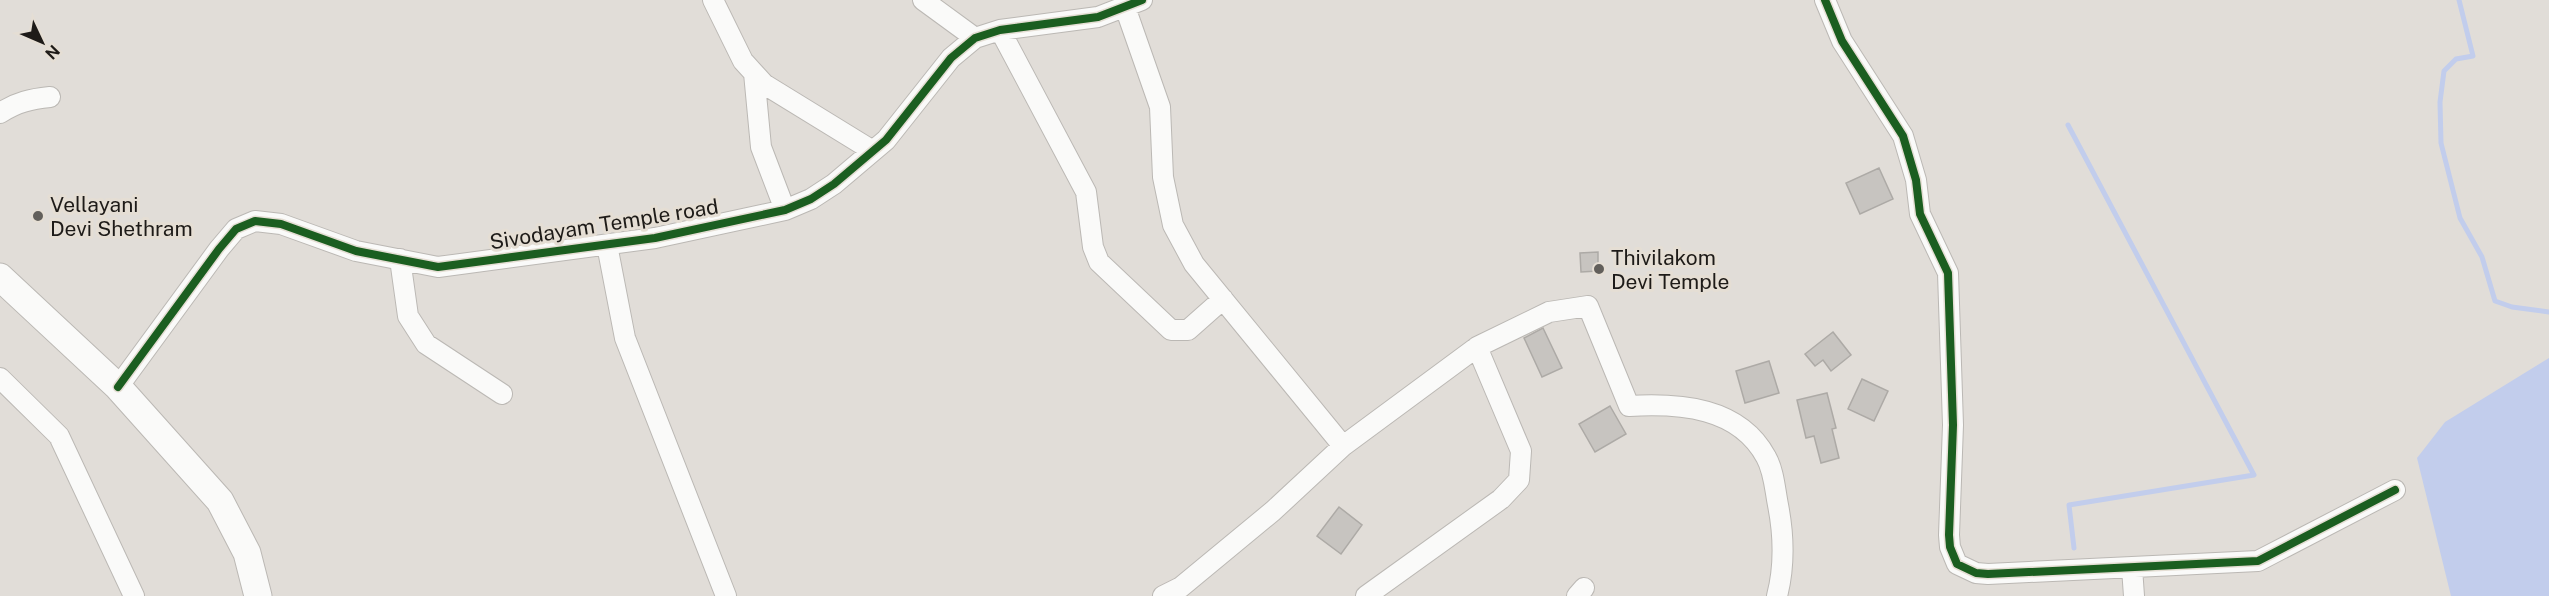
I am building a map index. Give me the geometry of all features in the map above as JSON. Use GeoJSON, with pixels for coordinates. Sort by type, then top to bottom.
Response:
{"type":"FeatureCollection","features":[{"type":"Feature","properties":{"kind":"street"},"geometry":{"type":"LineString","coordinates":[[713,0],[739,53],[764,84],[873,151]]}},
{"type":"Feature","properties":{"kind":"street"},"geometry":{"type":"LineString","coordinates":[[923,0],[975,38]]}},
{"type":"Feature","properties":{"kind":"street"},"geometry":{"type":"LineString","coordinates":[[1825,0],[1842,41],[1903,136],[1916,180],[1920,214],[1948,273],[1953,425],[1949,535],[1950,547],[1957,564],[1976,573],[1988,574],[2258,561],[2395,490]]}},
{"type":"Feature","properties":{"kind":"street"},"geometry":{"type":"LineString","coordinates":[[1134,3],[1160,107],[1163,177],[1173,225],[1194,264],[1343,446]]}},
{"type":"Feature","properties":{"kind":"street","name":"Sivodayam Temple road"},"geometry":{"type":"LineString","coordinates":[[118,387],[236,229],[255,221],[281,224],[356,250],[438,267],[655,238],[785,210],[811,199],[834,184],[886,140],[951,58],[975,38],[1000,30],[1098,17],[1134,3]]}},
{"type":"Feature","properties":{"kind":"street"},"geometry":{"type":"LineString","coordinates":[[1000,30],[1086,192],[1093,247],[1099,262],[1171,330],[1188,330],[1223,298]]}},
{"type":"Feature","properties":{"kind":"street"},"geometry":{"type":"LineString","coordinates":[[754,73],[761,147],[785,210]]}},
{"type":"Feature","properties":{"kind":"street"},"geometry":{"type":"LineString","coordinates":[[0,113],[14,104],[50,97]]}},
{"type":"Feature","properties":{"kind":"street"},"geometry":{"type":"LineString","coordinates":[[607,245],[625,338],[726,596]]}},
{"type":"Feature","properties":{"kind":"street"},"geometry":{"type":"LineString","coordinates":[[400,260],[408,316],[426,344],[502,394]]}},
{"type":"Feature","properties":{"kind":"street"},"geometry":{"type":"LineString","coordinates":[[0,278],[118,387],[220,501],[247,553],[258,596]]}},
{"type":"Feature","properties":{"kind":"street"},"geometry":{"type":"LineString","coordinates":[[1163,596],[1181,587],[1264,519],[1343,446],[1477,347],[1549,312],[1588,306],[1629,406],[1658,404],[1691,406],[1722,417],[1750,433],[1767,458],[1785,541],[1778,596]]}},
{"type":"Feature","properties":{"kind":"street"},"geometry":{"type":"LineString","coordinates":[[1366,596],[1501,499],[1519,480],[1521,451],[1477,347]]}},
{"type":"Feature","properties":{"kind":"street"},"geometry":{"type":"LineString","coordinates":[[0,378],[59,436],[134,596]]}},
{"type":"Feature","properties":{"kind":"street"},"geometry":{"type":"LineString","coordinates":[[2132,568],[2134,596]]}},
{"type":"Feature","properties":{"kind":"water"},"geometry":{"type":"Polygon","coordinates":[[[2549,358],[2549,596],[2451,596],[2417,458],[2445,422],[2549,358]]]}},
{"type":"Feature","properties":{"kind":"building"},"geometry":{"type":"Polygon","coordinates":[[[1879,168],[1893,199],[1860,214],[1846,183],[1879,168]]]}},
{"type":"Feature","properties":{"kind":"building"},"geometry":{"type":"Polygon","coordinates":[[[1598,252],[1598,271],[1581,272],[1580,253],[1598,252]]]}},
{"type":"Feature","properties":{"kind":"building"},"geometry":{"type":"Polygon","coordinates":[[[1543,328],[1562,368],[1542,377],[1524,338],[1543,328]]]}},
{"type":"Feature","properties":{"kind":"building"},"geometry":{"type":"Polygon","coordinates":[[[1833,332],[1851,355],[1831,371],[1823,360],[1815,366],[1805,354],[1833,332]]]}},
{"type":"Feature","properties":{"kind":"building"},"geometry":{"type":"Polygon","coordinates":[[[1769,361],[1779,393],[1745,403],[1736,371],[1769,361]]]}},
{"type":"Feature","properties":{"kind":"building"},"geometry":{"type":"Polygon","coordinates":[[[1862,379],[1888,391],[1874,421],[1848,409],[1862,379]]]}},
{"type":"Feature","properties":{"kind":"building"},"geometry":{"type":"Polygon","coordinates":[[[1827,393],[1836,428],[1832,429],[1839,458],[1821,463],[1814,436],[1806,438],[1797,400],[1827,393]]]}},
{"type":"Feature","properties":{"kind":"building"},"geometry":{"type":"Polygon","coordinates":[[[1610,406],[1626,434],[1595,452],[1579,424],[1610,406]]]}},
{"type":"Feature","properties":{"kind":"building"},"geometry":{"type":"Polygon","coordinates":[[[1339,507],[1362,525],[1341,554],[1317,536],[1339,507]]]}},
{"type":"Feature","properties":{"kind":"waterway"},"geometry":{"type":"LineString","coordinates":[[2459,0],[2473,56],[2456,59],[2444,71],[2440,102],[2441,143],[2460,218],[2482,257],[2495,301],[2512,307],[2549,312]]}},
{"type":"Feature","properties":{"kind":"waterway"},"geometry":{"type":"LineString","coordinates":[[2068,125],[2254,475],[2069,505],[2074,548]]}},
{"type":"Feature","properties":{"kind":"cycle path"},"geometry":{"type":"LineString","coordinates":[[118,387],[219,249],[236,229],[255,221],[281,224],[356,251],[438,267],[655,238],[785,210],[811,199],[834,184],[886,140],[951,58],[975,38],[1000,30],[1098,17],[1142,0]]}},
{"type":"Feature","properties":{"kind":"cycle path"},"geometry":{"type":"LineString","coordinates":[[1825,0],[1842,41],[1903,136],[1916,180],[1920,214],[1948,273],[1953,425],[1949,535],[1950,547],[1957,564],[1976,573],[1988,574],[2258,561],[2395,490]]}},
{"type":"Feature","properties":{"kind":"place","name":"Vellayani Devi Shethram"},"geometry":{"type":"Point","coordinates":[38,216]}},
{"type":"Feature","properties":{"kind":"place","name":"Thivilakom Devi Temple"},"geometry":{"type":"Point","coordinates":[1599,269]}}]}
